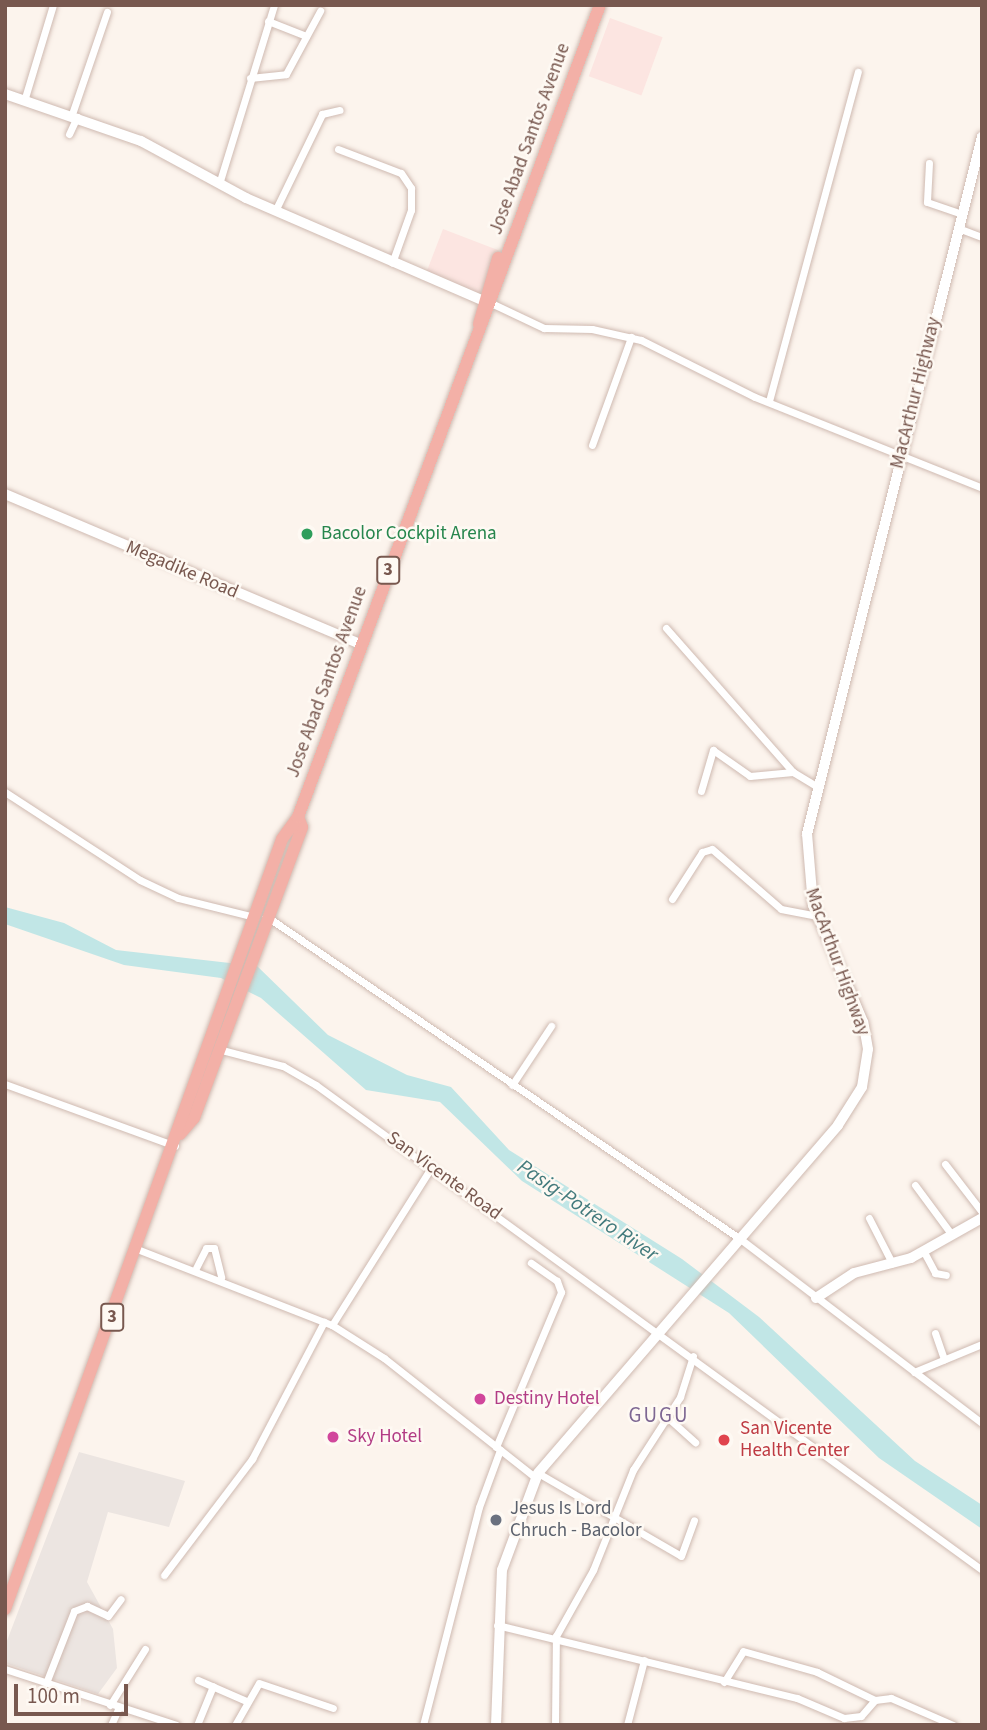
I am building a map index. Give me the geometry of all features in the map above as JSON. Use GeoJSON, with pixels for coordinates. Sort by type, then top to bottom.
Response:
{"type":"FeatureCollection","features":[{"type":"Feature","properties":{"kind":"highway","name":"Jose Abad Santos Avenue"},"geometry":{"type":"LineString","coordinates":[[5,1609],[178,1140],[190,1129],[282,839],[298,817],[592,5]]}},
{"type":"Feature","properties":{"kind":"highway","name":"Jose Abad Santos Avenue"},"geometry":{"type":"LineString","coordinates":[[486,301],[600,5]]}},
{"type":"Feature","properties":{"kind":"main road"},"geometry":{"type":"LineString","coordinates":[[5,94],[75,115],[275,211],[486,301]]}},
{"type":"Feature","properties":{"kind":"main road","name":"MacArthur Highway"},"geometry":{"type":"LineString","coordinates":[[496,1725],[496,1625],[504,1559],[537,1475],[659,1327],[838,1125],[864,1079],[863,1022],[817,916],[806,861],[816,786],[982,137]]}},
{"type":"Feature","properties":{"kind":"main road","name":"Megadike Road"},"geometry":{"type":"LineString","coordinates":[[5,494],[360,644]]}},
{"type":"Feature","properties":{"kind":"main road"},"geometry":{"type":"LineString","coordinates":[[816,1298],[854,1273],[924,1252],[982,1218]]}},
{"type":"Feature","properties":{"kind":"street"},"geometry":{"type":"LineString","coordinates":[[24,101],[53,5]]}},
{"type":"Feature","properties":{"kind":"street"},"geometry":{"type":"LineString","coordinates":[[219,184],[274,5]]}},
{"type":"Feature","properties":{"kind":"street"},"geometry":{"type":"LineString","coordinates":[[250,78],[286,75],[320,11]]}},
{"type":"Feature","properties":{"kind":"street"},"geometry":{"type":"LineString","coordinates":[[69,134],[107,12]]}},
{"type":"Feature","properties":{"kind":"street"},"geometry":{"type":"LineString","coordinates":[[268,20],[306,36]]}},
{"type":"Feature","properties":{"kind":"street"},"geometry":{"type":"LineString","coordinates":[[769,401],[858,72]]}},
{"type":"Feature","properties":{"kind":"street"},"geometry":{"type":"LineString","coordinates":[[275,211],[322,114],[340,110]]}},
{"type":"Feature","properties":{"kind":"street"},"geometry":{"type":"LineString","coordinates":[[338,149],[401,173],[411,188],[411,210],[392,263]]}},
{"type":"Feature","properties":{"kind":"street"},"geometry":{"type":"LineString","coordinates":[[929,163],[927,202],[962,214]]}},
{"type":"Feature","properties":{"kind":"street"},"geometry":{"type":"LineString","coordinates":[[958,228],[982,237]]}},
{"type":"Feature","properties":{"kind":"street"},"geometry":{"type":"LineString","coordinates":[[486,301],[544,328],[631,337],[769,401],[982,488]]}},
{"type":"Feature","properties":{"kind":"street"},"geometry":{"type":"LineString","coordinates":[[592,445],[631,337]]}},
{"type":"Feature","properties":{"kind":"street"},"geometry":{"type":"LineString","coordinates":[[666,628],[793,772],[816,786]]}},
{"type":"Feature","properties":{"kind":"street"},"geometry":{"type":"LineString","coordinates":[[702,791],[713,750],[750,776],[793,772]]}},
{"type":"Feature","properties":{"kind":"street"},"geometry":{"type":"LineString","coordinates":[[5,792],[141,880],[178,898],[258,920],[512,1085],[737,1239],[982,1423]]}},
{"type":"Feature","properties":{"kind":"street"},"geometry":{"type":"LineString","coordinates":[[672,899],[702,852],[712,849],[781,909],[817,916]]}},
{"type":"Feature","properties":{"kind":"street"},"geometry":{"type":"LineString","coordinates":[[512,1085],[551,1026]]}},
{"type":"Feature","properties":{"kind":"street","name":"San Vicente Road"},"geometry":{"type":"LineString","coordinates":[[215,1044],[292,1071],[659,1327],[756,1410],[982,1570]]}},
{"type":"Feature","properties":{"kind":"street"},"geometry":{"type":"LineString","coordinates":[[5,1084],[178,1140]]}},
{"type":"Feature","properties":{"kind":"street"},"geometry":{"type":"LineString","coordinates":[[944,1164],[982,1212]]}},
{"type":"Feature","properties":{"kind":"street"},"geometry":{"type":"LineString","coordinates":[[164,1576],[252,1459],[328,1323],[431,1168]]}},
{"type":"Feature","properties":{"kind":"street"},"geometry":{"type":"LineString","coordinates":[[915,1185],[952,1236]]}},
{"type":"Feature","properties":{"kind":"street"},"geometry":{"type":"LineString","coordinates":[[869,1218],[892,1263]]}},
{"type":"Feature","properties":{"kind":"street"},"geometry":{"type":"LineString","coordinates":[[196,1268],[206,1248],[214,1248],[221,1277]]}},
{"type":"Feature","properties":{"kind":"street"},"geometry":{"type":"LineString","coordinates":[[137,1249],[221,1277],[328,1323],[384,1357],[498,1448],[537,1475],[612,1521],[681,1556],[694,1520]]}},
{"type":"Feature","properties":{"kind":"street"},"geometry":{"type":"LineString","coordinates":[[924,1252],[935,1273],[946,1275]]}},
{"type":"Feature","properties":{"kind":"street"},"geometry":{"type":"LineString","coordinates":[[423,1725],[479,1507],[498,1448],[561,1292],[557,1281],[531,1263]]}},
{"type":"Feature","properties":{"kind":"street"},"geometry":{"type":"LineString","coordinates":[[935,1333],[944,1359]]}},
{"type":"Feature","properties":{"kind":"street"},"geometry":{"type":"LineString","coordinates":[[914,1372],[982,1344]]}},
{"type":"Feature","properties":{"kind":"street"},"geometry":{"type":"LineString","coordinates":[[555,1725],[556,1636],[667,1417],[693,1356]]}},
{"type":"Feature","properties":{"kind":"street"},"geometry":{"type":"LineString","coordinates":[[667,1417],[695,1441]]}},
{"type":"Feature","properties":{"kind":"street"},"geometry":{"type":"LineString","coordinates":[[46,1683],[74,1611],[87,1606],[108,1616],[121,1599]]}},
{"type":"Feature","properties":{"kind":"street"},"geometry":{"type":"LineString","coordinates":[[496,1625],[556,1636],[724,1682],[797,1698],[844,1718],[861,1716],[876,1700]]}},
{"type":"Feature","properties":{"kind":"street"},"geometry":{"type":"LineString","coordinates":[[110,1704],[145,1649]]}},
{"type":"Feature","properties":{"kind":"street"},"geometry":{"type":"LineString","coordinates":[[724,1682],[743,1651],[817,1672],[876,1700],[891,1698],[953,1725]]}},
{"type":"Feature","properties":{"kind":"street"},"geometry":{"type":"LineString","coordinates":[[627,1725],[644,1660]]}},
{"type":"Feature","properties":{"kind":"street"},"geometry":{"type":"LineString","coordinates":[[5,1669],[176,1725]]}},
{"type":"Feature","properties":{"kind":"street"},"geometry":{"type":"LineString","coordinates":[[198,1679],[246,1700]]}},
{"type":"Feature","properties":{"kind":"street"},"geometry":{"type":"LineString","coordinates":[[234,1725],[246,1700],[261,1683],[333,1708]]}},
{"type":"Feature","properties":{"kind":"street"},"geometry":{"type":"LineString","coordinates":[[197,1725],[213,1686]]}},
{"type":"Feature","properties":{"kind":"street"},"geometry":{"type":"LineString","coordinates":[[111,1725],[119,1707]]}},
{"type":"Feature","properties":{"kind":"shaded area"},"geometry":{"type":"Polygon","coordinates":[[[610,18],[663,37],[641,95],[589,76],[610,18]]]}},
{"type":"Feature","properties":{"kind":"shaded area"},"geometry":{"type":"Polygon","coordinates":[[[443,229],[499,251],[481,297],[425,276],[443,229]]]}},
{"type":"Feature","properties":{"kind":"shaded area"},"geometry":{"type":"Polygon","coordinates":[[[79,1452],[185,1481],[169,1527],[108,1512],[87,1582],[113,1629],[117,1668],[98,1694],[5,1663],[5,1646],[79,1452]]]}},
{"type":"Feature","properties":{"kind":"water","name":"Pasig-Potrero River"},"geometry":{"type":"Polygon","coordinates":[[[5,907],[64,923],[116,950],[257,966],[328,1035],[407,1075],[451,1087],[509,1150],[682,1259],[759,1317],[915,1461],[982,1505],[982,1529],[879,1458],[729,1313],[522,1181],[440,1102],[366,1090],[261,998],[221,978],[124,965],[5,924],[5,907]]]}},
{"type":"Feature","properties":{"kind":"place","name":"Bacolor Cockpit Arena"},"geometry":{"type":"Point","coordinates":[307,534]}},
{"type":"Feature","properties":{"kind":"place","name":"Destiny Hotel"},"geometry":{"type":"Point","coordinates":[480,1399]}},
{"type":"Feature","properties":{"kind":"place","name":"Sky Hotel"},"geometry":{"type":"Point","coordinates":[333,1437]}},
{"type":"Feature","properties":{"kind":"place","name":"San Vicente Health Center"},"geometry":{"type":"Point","coordinates":[724,1440]}},
{"type":"Feature","properties":{"kind":"place","name":"Jesus Is Lord Chruch - Bacolor"},"geometry":{"type":"Point","coordinates":[496,1520]}},
{"type":"Feature","properties":{"kind":"district","name":"GUGU"},"geometry":{"type":"Point","coordinates":[659,1415]}}]}
